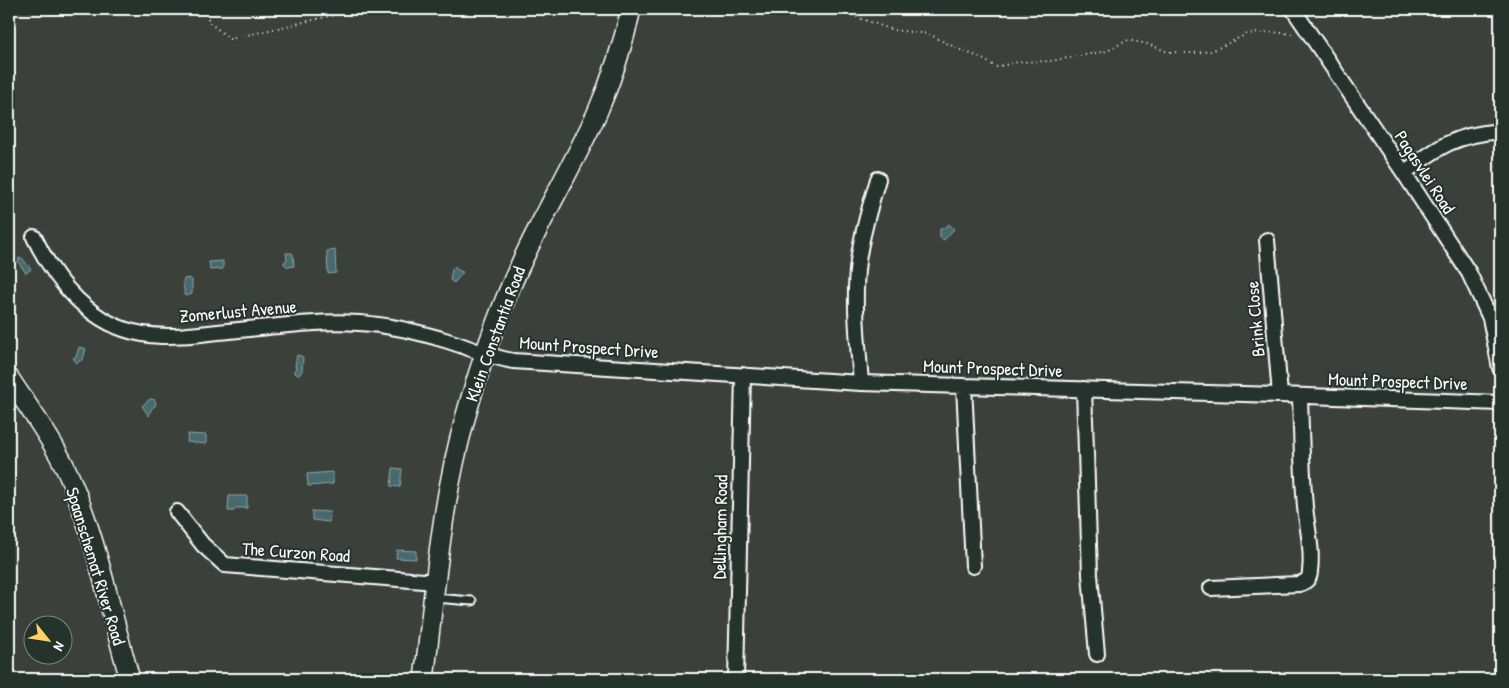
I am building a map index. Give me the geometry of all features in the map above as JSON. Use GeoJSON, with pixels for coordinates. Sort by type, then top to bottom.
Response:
{"type":"FeatureCollection","features":[{"type":"Feature","properties":{"kind":"street","name":"Klein Constantia Road"},"geometry":{"type":"LineString","coordinates":[[424,679],[451,478],[468,409],[485,355],[520,264],[596,114],[619,55],[631,9]]}},
{"type":"Feature","properties":{"kind":"street","name":"Pagasvlei Road"},"geometry":{"type":"LineString","coordinates":[[1293,9],[1469,273],[1490,318],[1500,368]]}},
{"type":"Feature","properties":{"kind":"street"},"geometry":{"type":"LineString","coordinates":[[1404,173],[1435,150],[1454,139],[1480,132],[1500,131]]}},
{"type":"Feature","properties":{"kind":"street"},"geometry":{"type":"LineString","coordinates":[[861,383],[856,297],[858,262],[863,234],[878,179]]}},
{"type":"Feature","properties":{"kind":"street","name":"Zomerlust Avenue"},"geometry":{"type":"LineString","coordinates":[[34,237],[52,271],[72,295],[109,322],[141,334],[176,336],[296,324],[358,323],[383,325],[405,330],[485,355]]}},
{"type":"Feature","properties":{"kind":"street","name":"Brink Close"},"geometry":{"type":"LineString","coordinates":[[1267,240],[1280,395]]}},
{"type":"Feature","properties":{"kind":"street","name":"Mount Prospect Drive"},"geometry":{"type":"LineString","coordinates":[[485,355],[513,361],[861,383],[1500,403]]}},
{"type":"Feature","properties":{"kind":"street","name":"Dellingham Road"},"geometry":{"type":"LineString","coordinates":[[736,679],[743,375]]}},
{"type":"Feature","properties":{"kind":"street","name":"Spaanschemat River Road"},"geometry":{"type":"LineString","coordinates":[[9,378],[44,429],[71,481],[93,544],[130,679]]}},
{"type":"Feature","properties":{"kind":"street"},"geometry":{"type":"LineString","coordinates":[[964,386],[973,566]]}},
{"type":"Feature","properties":{"kind":"street"},"geometry":{"type":"LineString","coordinates":[[1084,389],[1090,575],[1097,654]]}},
{"type":"Feature","properties":{"kind":"street"},"geometry":{"type":"LineString","coordinates":[[1211,588],[1299,584],[1309,578],[1310,556],[1302,468],[1300,396]]}},
{"type":"Feature","properties":{"kind":"street","name":"The Curzon Road"},"geometry":{"type":"LineString","coordinates":[[177,512],[202,545],[225,565],[435,590]]}},
{"type":"Feature","properties":{"kind":"lane"},"geometry":{"type":"LineString","coordinates":[[435,590],[472,601]]}},
{"type":"Feature","properties":{"kind":"path"},"geometry":{"type":"LineString","coordinates":[[204,9],[210,23],[230,39],[339,14],[371,9]]}},
{"type":"Feature","properties":{"kind":"path"},"geometry":{"type":"LineString","coordinates":[[838,9],[893,30],[928,34],[978,57],[996,68],[1018,62],[1051,61],[1107,51],[1128,40],[1148,44],[1168,52],[1193,53],[1212,51],[1247,34],[1270,32],[1311,36]]}},
{"type":"Feature","properties":{"kind":"water"},"geometry":{"type":"Polygon","coordinates":[[[949,224],[954,229],[944,240],[940,238],[940,229],[949,224]]]}},
{"type":"Feature","properties":{"kind":"water"},"geometry":{"type":"Polygon","coordinates":[[[335,250],[336,273],[328,274],[327,251],[335,250]]]}},
{"type":"Feature","properties":{"kind":"water"},"geometry":{"type":"Polygon","coordinates":[[[286,253],[293,254],[294,266],[288,267],[284,264],[287,260],[286,253]]]}},
{"type":"Feature","properties":{"kind":"water"},"geometry":{"type":"Polygon","coordinates":[[[19,258],[22,258],[31,269],[26,273],[18,262],[19,258]]]}},
{"type":"Feature","properties":{"kind":"water"},"geometry":{"type":"Polygon","coordinates":[[[223,261],[223,269],[210,270],[209,262],[223,261]]]}},
{"type":"Feature","properties":{"kind":"water"},"geometry":{"type":"Polygon","coordinates":[[[455,266],[457,270],[463,272],[454,283],[450,280],[452,269],[455,266]]]}},
{"type":"Feature","properties":{"kind":"water"},"geometry":{"type":"Polygon","coordinates":[[[189,278],[192,280],[192,294],[186,296],[184,295],[183,281],[189,278]]]}},
{"type":"Feature","properties":{"kind":"water"},"geometry":{"type":"Polygon","coordinates":[[[79,347],[86,349],[83,359],[77,363],[73,358],[76,357],[79,347]]]}},
{"type":"Feature","properties":{"kind":"water"},"geometry":{"type":"Polygon","coordinates":[[[297,355],[303,357],[302,371],[299,375],[294,373],[297,355]]]}},
{"type":"Feature","properties":{"kind":"water"},"geometry":{"type":"Polygon","coordinates":[[[150,399],[155,400],[156,405],[151,409],[149,416],[142,406],[150,399]]]}},
{"type":"Feature","properties":{"kind":"water"},"geometry":{"type":"Polygon","coordinates":[[[188,434],[206,435],[206,444],[187,442],[188,434]]]}},
{"type":"Feature","properties":{"kind":"water"},"geometry":{"type":"Polygon","coordinates":[[[393,468],[402,469],[400,487],[391,486],[393,468]]]}},
{"type":"Feature","properties":{"kind":"water"},"geometry":{"type":"Polygon","coordinates":[[[333,472],[333,484],[308,486],[307,474],[333,472]]]}},
{"type":"Feature","properties":{"kind":"water"},"geometry":{"type":"Polygon","coordinates":[[[229,496],[247,496],[247,508],[235,508],[234,511],[228,511],[229,496]]]}},
{"type":"Feature","properties":{"kind":"water"},"geometry":{"type":"Polygon","coordinates":[[[312,511],[330,512],[329,522],[312,520],[312,511]]]}},
{"type":"Feature","properties":{"kind":"water"},"geometry":{"type":"Polygon","coordinates":[[[397,550],[416,551],[416,559],[396,558],[397,550]]]}}]}
